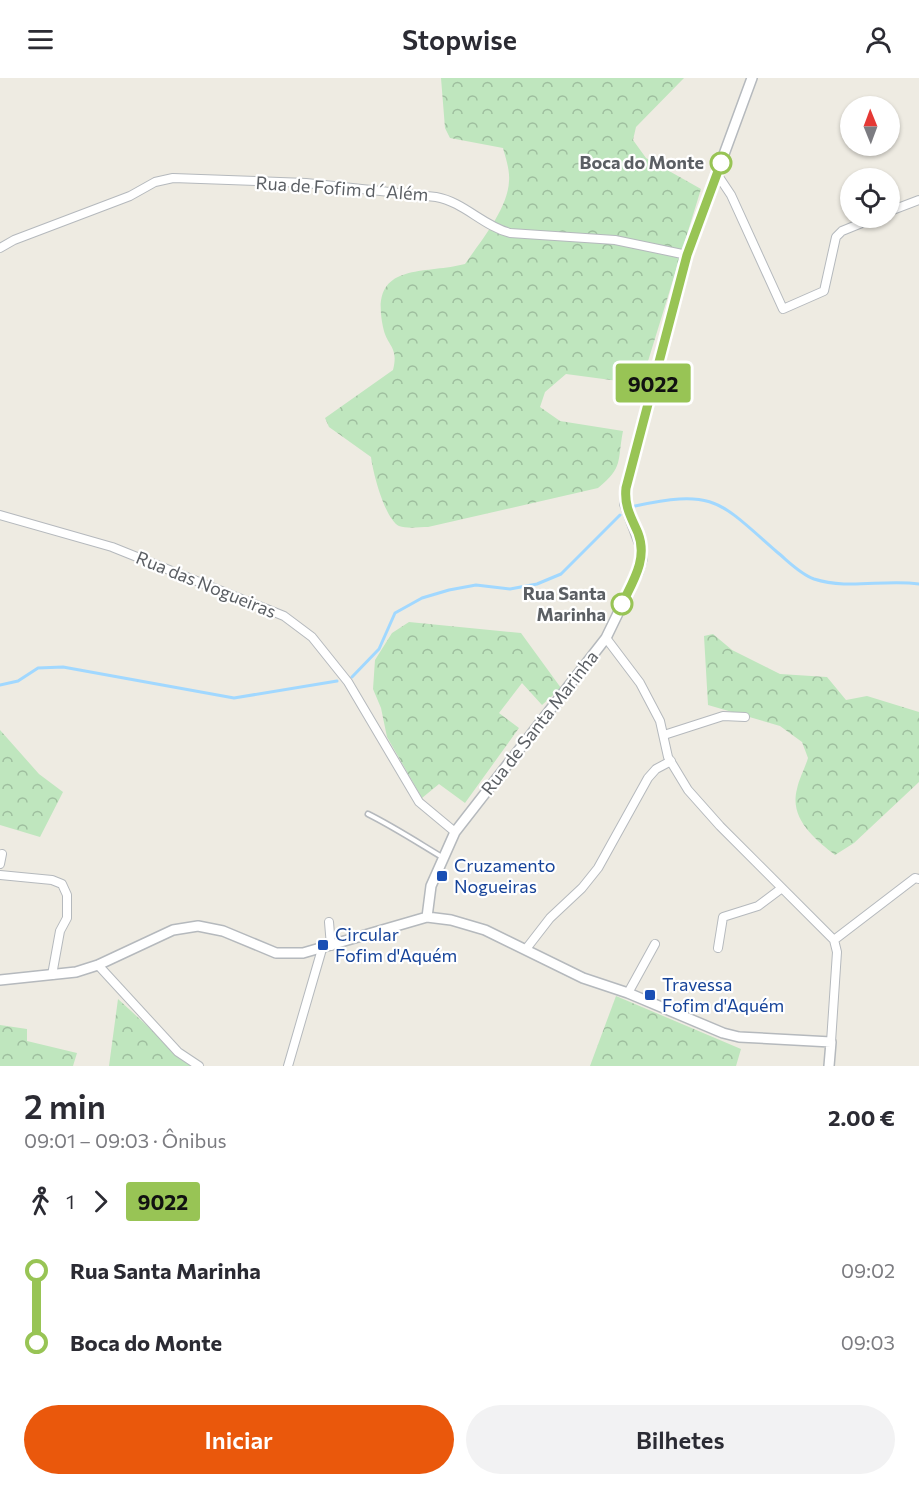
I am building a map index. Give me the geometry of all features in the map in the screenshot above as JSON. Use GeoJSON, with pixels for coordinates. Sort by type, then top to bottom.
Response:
{"type":"FeatureCollection","features":[{"type":"Feature","properties":{"kind":"street","name":"Rua de Santa Marinha"},"geometry":{"type":"LineString","coordinates":[[427,917],[429,892],[442,857],[455,832],[606,638],[642,558],[639,535],[625,504],[626,488],[687,255],[752,78]]}},
{"type":"Feature","properties":{"kind":"street"},"geometry":{"type":"LineString","coordinates":[[717,174],[730,195],[783,309],[824,291],[836,237],[849,228]]}},
{"type":"Feature","properties":{"kind":"street","name":"Rua de Fofim d´Além"},"geometry":{"type":"LineString","coordinates":[[0,248],[14,240],[130,196],[155,182],[196,177],[306,183],[436,196],[448,199],[494,229],[510,233],[571,235],[615,240],[687,255]]}},
{"type":"Feature","properties":{"kind":"street"},"geometry":{"type":"LineString","coordinates":[[900,207],[919,200]]}},
{"type":"Feature","properties":{"kind":"street","name":"Rua das Nogueiras"},"geometry":{"type":"LineString","coordinates":[[0,515],[112,547],[284,616],[312,637],[348,682],[419,802],[455,832]]}},
{"type":"Feature","properties":{"kind":"street"},"geometry":{"type":"LineString","coordinates":[[606,638],[640,683],[660,721],[671,761],[696,799],[834,940],[837,952],[829,1066]]}},
{"type":"Feature","properties":{"kind":"street"},"geometry":{"type":"LineString","coordinates":[[663,735],[723,716],[745,717]]}},
{"type":"Feature","properties":{"kind":"street"},"geometry":{"type":"LineString","coordinates":[[526,949],[550,918],[591,879],[648,778],[656,769],[671,761]]}},
{"type":"Feature","properties":{"kind":"street"},"geometry":{"type":"LineString","coordinates":[[0,864],[2,854]]}},
{"type":"Feature","properties":{"kind":"street"},"geometry":{"type":"LineString","coordinates":[[0,875],[52,880],[62,884],[67,896],[67,918],[60,931],[52,975]]}},
{"type":"Feature","properties":{"kind":"street"},"geometry":{"type":"LineString","coordinates":[[834,940],[918,878]]}},
{"type":"Feature","properties":{"kind":"street"},"geometry":{"type":"LineString","coordinates":[[718,948],[723,917],[758,906],[782,888]]}},
{"type":"Feature","properties":{"kind":"street"},"geometry":{"type":"LineString","coordinates":[[0,980],[52,975],[98,965],[173,930],[198,926],[223,931],[276,953],[303,953],[327,948],[427,917],[451,920],[485,930],[583,978],[628,993],[723,1033],[739,1037],[831,1042]]}},
{"type":"Feature","properties":{"kind":"street"},"geometry":{"type":"LineString","coordinates":[[288,1066],[327,948],[329,922]]}},
{"type":"Feature","properties":{"kind":"street"},"geometry":{"type":"LineString","coordinates":[[628,993],[655,944]]}},
{"type":"Feature","properties":{"kind":"street"},"geometry":{"type":"LineString","coordinates":[[98,965],[178,1052],[199,1066]]}},
{"type":"Feature","properties":{"kind":"lane"},"geometry":{"type":"LineString","coordinates":[[368,814],[399,829],[411,840],[442,857]]}},
{"type":"Feature","properties":{"kind":"green space"},"geometry":{"type":"Polygon","coordinates":[[[441,78],[684,78],[636,127],[633,140],[646,158],[701,189],[641,384],[566,374],[545,392],[540,407],[560,421],[623,431],[616,469],[606,481],[598,488],[428,527],[406,527],[399,526],[389,515],[377,484],[371,457],[329,427],[325,418],[393,370],[395,356],[383,327],[381,306],[384,291],[392,281],[417,271],[465,264],[504,203],[509,177],[503,148],[450,138],[445,128],[441,78]]]}},
{"type":"Feature","properties":{"kind":"green space"},"geometry":{"type":"Polygon","coordinates":[[[409,622],[521,633],[561,688],[542,705],[522,683],[499,713],[519,728],[465,803],[439,784],[422,798],[387,737],[381,708],[373,689],[375,660],[392,633],[409,622]]]}},
{"type":"Feature","properties":{"kind":"green space"},"geometry":{"type":"Polygon","coordinates":[[[713,634],[732,650],[780,674],[827,677],[846,700],[867,696],[919,712],[919,782],[854,843],[835,855],[812,835],[800,819],[797,810],[797,789],[808,758],[802,742],[780,726],[708,705],[704,636],[713,634]]]}},
{"type":"Feature","properties":{"kind":"green space"},"geometry":{"type":"Polygon","coordinates":[[[0,730],[39,774],[63,792],[40,837],[0,825],[0,730]]]}},
{"type":"Feature","properties":{"kind":"green space"},"geometry":{"type":"Polygon","coordinates":[[[616,996],[741,1049],[736,1066],[590,1066],[616,996]]]}},
{"type":"Feature","properties":{"kind":"green space"},"geometry":{"type":"Polygon","coordinates":[[[118,999],[191,1066],[109,1066],[118,999]]]}},
{"type":"Feature","properties":{"kind":"green space"},"geometry":{"type":"Polygon","coordinates":[[[0,1025],[27,1029],[27,1041],[77,1053],[73,1066],[0,1066],[0,1025]]]}},
{"type":"Feature","properties":{"kind":"waterway"},"geometry":{"type":"LineString","coordinates":[[635,506],[683,499],[714,503],[742,521],[794,567],[814,579],[840,584],[919,584]]}},
{"type":"Feature","properties":{"kind":"waterway"},"geometry":{"type":"LineString","coordinates":[[352,677],[379,649],[395,613],[422,598],[449,590],[476,585],[510,589],[537,584],[561,574],[620,515]]}},
{"type":"Feature","properties":{"kind":"waterway"},"geometry":{"type":"LineString","coordinates":[[0,685],[18,681],[38,668],[63,667],[234,698],[337,681]]}},
{"type":"Feature","properties":{"kind":"bus line","name":"9022"},"geometry":{"type":"LineString","coordinates":[[622,604],[638,572],[642,558],[639,535],[625,504],[626,488],[687,255],[721,163]]}},
{"type":"Feature","properties":{"kind":"place","name":"Boca do Monte"},"geometry":{"type":"Point","coordinates":[721,163]}},
{"type":"Feature","properties":{"kind":"place","name":"Rua Santa Marinha"},"geometry":{"type":"Point","coordinates":[622,604]}},
{"type":"Feature","properties":{"kind":"place","name":"Cruzamento Nogueiras"},"geometry":{"type":"Point","coordinates":[442,876]}},
{"type":"Feature","properties":{"kind":"place","name":"Circular Fofim d'Aquém"},"geometry":{"type":"Point","coordinates":[323,945]}},
{"type":"Feature","properties":{"kind":"place","name":"Travessa Fofim d'Aquém"},"geometry":{"type":"Point","coordinates":[650,995]}}]}
